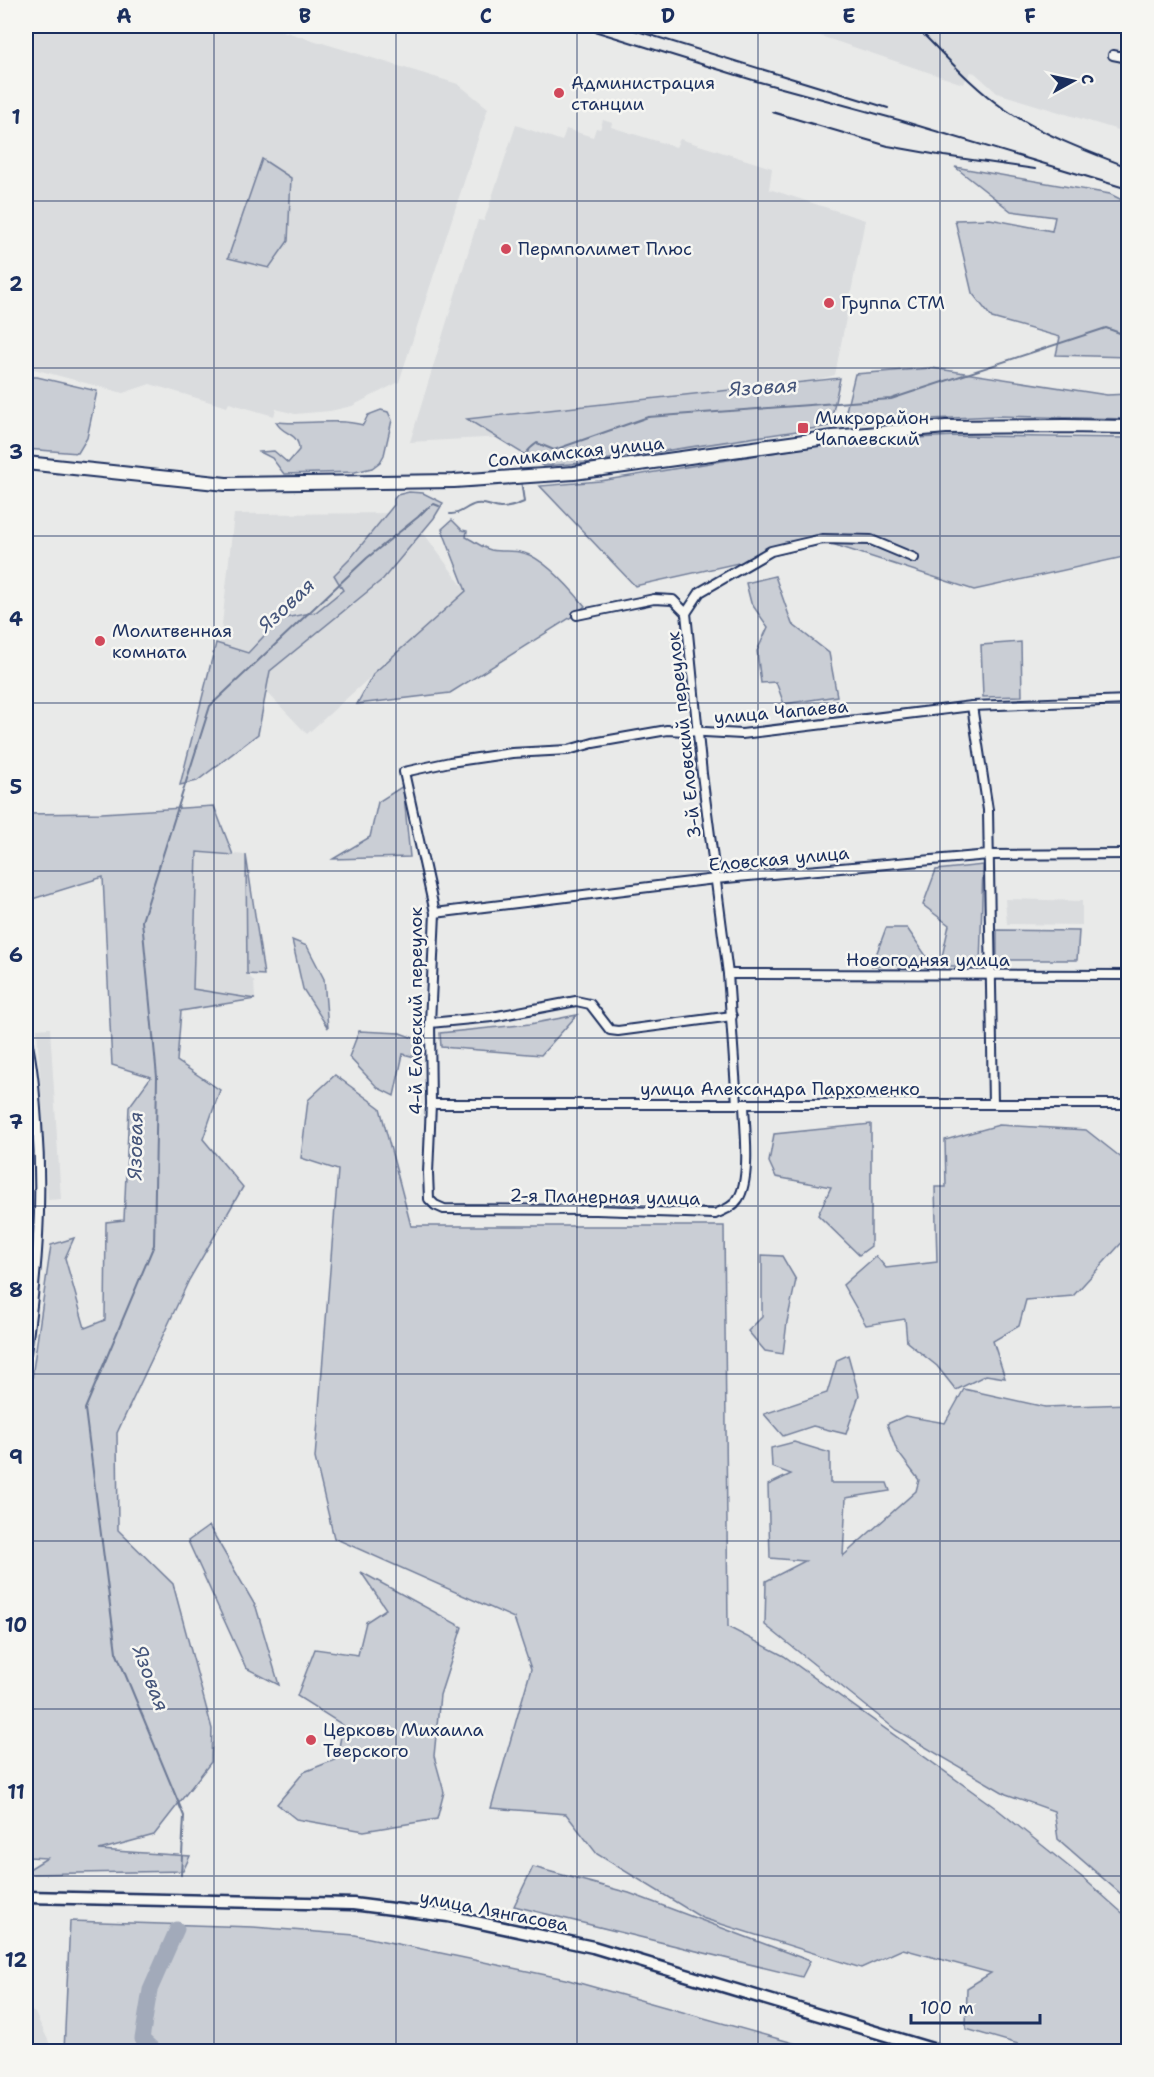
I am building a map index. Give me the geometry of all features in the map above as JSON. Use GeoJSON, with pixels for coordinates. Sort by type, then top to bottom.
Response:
{"type":"FeatureCollection","features":[{"type":"Feature","properties":{"kind":"main road","name":"Соликамская улица"},"geometry":{"type":"LineString","coordinates":[[26,463],[226,484],[492,480],[552,476],[832,437],[935,428],[1128,427]]}},
{"type":"Feature","properties":{"kind":"main road","name":"улица Лянгасова"},"geometry":{"type":"LineString","coordinates":[[26,1897],[353,1904],[448,1916],[593,1947],[942,2052]]}},
{"type":"Feature","properties":{"kind":"street"},"geometry":{"type":"LineString","coordinates":[[1113,55],[1128,58]]}},
{"type":"Feature","properties":{"kind":"street"},"geometry":{"type":"LineString","coordinates":[[577,615],[654,599],[673,600],[686,613],[700,592],[761,557],[781,549],[822,539],[872,540],[914,558]]}},
{"type":"Feature","properties":{"kind":"street","name":"3-й Еловский переулок"},"geometry":{"type":"LineString","coordinates":[[686,613],[698,733],[728,974],[740,1105]]}},
{"type":"Feature","properties":{"kind":"street","name":"улица Чапаева"},"geometry":{"type":"LineString","coordinates":[[404,772],[450,762],[512,753],[568,750],[593,743],[667,730],[742,734],[972,706],[1128,700]]}},
{"type":"Feature","properties":{"kind":"street"},"geometry":{"type":"LineString","coordinates":[[972,706],[988,810],[993,1104]]}},
{"type":"Feature","properties":{"kind":"street","name":"4-й Еловский переулок"},"geometry":{"type":"LineString","coordinates":[[404,772],[435,913],[430,1023],[431,1104],[428,1173],[429,1199],[444,1209]]}},
{"type":"Feature","properties":{"kind":"street","name":"Еловская улица"},"geometry":{"type":"LineString","coordinates":[[435,913],[715,879],[989,855],[1128,854]]}},
{"type":"Feature","properties":{"kind":"street","name":"Новогодняя улица"},"geometry":{"type":"LineString","coordinates":[[728,974],[1128,975]]}},
{"type":"Feature","properties":{"kind":"street"},"geometry":{"type":"LineString","coordinates":[[430,1023],[492,1017],[576,1001],[590,1004],[610,1030],[732,1016]]}},
{"type":"Feature","properties":{"kind":"street"},"geometry":{"type":"LineString","coordinates":[[26,1036],[33,1066],[41,1189],[36,1280],[26,1353]]}},
{"type":"Feature","properties":{"kind":"street","name":"улица Александра Пархоменко"},"geometry":{"type":"LineString","coordinates":[[431,1104],[1128,1104]]}},
{"type":"Feature","properties":{"kind":"street","name":"2-я Планерная улица"},"geometry":{"type":"LineString","coordinates":[[444,1209],[596,1210],[715,1214],[729,1208],[738,1199],[744,1187],[746,1157],[740,1105]]}},
{"type":"Feature","properties":{"kind":"street"},"geometry":{"type":"LineString","coordinates":[[26,1716],[26,1755]]}},
{"type":"Feature","properties":{"kind":"shaded area"},"geometry":{"type":"Polygon","coordinates":[[[26,26],[276,26],[276,29],[458,84],[488,108],[399,382],[352,406],[330,411],[295,414],[276,409],[274,416],[229,403],[227,407],[150,384],[123,393],[26,367],[26,26]]]}},
{"type":"Feature","properties":{"kind":"shaded area"},"geometry":{"type":"Polygon","coordinates":[[[791,26],[1128,26],[1128,133],[997,93],[975,73],[971,72],[963,84],[791,26]]]}},
{"type":"Feature","properties":{"kind":"shaded area"},"geometry":{"type":"Polygon","coordinates":[[[603,120],[612,123],[611,127],[676,147],[680,139],[772,168],[769,189],[865,220],[835,375],[634,430],[410,442],[478,220],[484,221],[516,125],[562,141],[566,129],[593,137],[596,128],[600,129],[603,120]]]}},
{"type":"Feature","properties":{"kind":"shaded area"},"geometry":{"type":"Polygon","coordinates":[[[262,159],[291,178],[288,241],[269,268],[228,258],[262,159]]]}},
{"type":"Feature","properties":{"kind":"shaded area"},"geometry":{"type":"Polygon","coordinates":[[[955,167],[1110,194],[1128,203],[1128,357],[1056,355],[1060,337],[992,318],[972,293],[955,220],[990,219],[1052,231],[1055,217],[1011,211],[955,167]]]}},
{"type":"Feature","properties":{"kind":"shaded area"},"geometry":{"type":"Polygon","coordinates":[[[932,368],[1107,395],[1128,394],[1128,419],[996,416],[843,423],[855,374],[932,368]]]}},
{"type":"Feature","properties":{"kind":"shaded area"},"geometry":{"type":"Polygon","coordinates":[[[26,377],[37,377],[97,391],[87,438],[78,453],[26,449],[26,377]]]}},
{"type":"Feature","properties":{"kind":"shaded area"},"geometry":{"type":"Polygon","coordinates":[[[840,378],[830,426],[584,463],[543,466],[467,419],[840,378]]]}},
{"type":"Feature","properties":{"kind":"shaded area"},"geometry":{"type":"Polygon","coordinates":[[[381,410],[388,412],[392,420],[384,455],[380,462],[372,468],[355,472],[284,474],[272,458],[260,452],[274,451],[288,463],[299,450],[296,440],[276,422],[341,422],[363,425],[368,415],[381,410]]]}},
{"type":"Feature","properties":{"kind":"shaded area"},"geometry":{"type":"Polygon","coordinates":[[[955,436],[1128,438],[1128,556],[974,590],[829,543],[635,586],[540,486],[600,481],[839,442],[955,436]]]}},
{"type":"Feature","properties":{"kind":"shaded area"},"geometry":{"type":"Polygon","coordinates":[[[409,492],[423,493],[443,503],[434,518],[383,579],[270,671],[258,734],[197,781],[180,785],[216,643],[248,653],[280,619],[316,612],[343,590],[334,575],[394,505],[397,495],[409,492]]]}},
{"type":"Feature","properties":{"kind":"shaded area"},"geometry":{"type":"Polygon","coordinates":[[[409,513],[466,591],[307,734],[220,643],[234,514],[409,513]]]}},
{"type":"Feature","properties":{"kind":"shaded area"},"geometry":{"type":"Polygon","coordinates":[[[452,520],[462,530],[467,531],[466,537],[485,548],[524,553],[540,561],[573,591],[585,606],[573,616],[450,693],[357,704],[374,673],[466,591],[442,529],[452,520]]]}},
{"type":"Feature","properties":{"kind":"shaded area"},"geometry":{"type":"Polygon","coordinates":[[[775,576],[792,624],[829,653],[837,696],[784,704],[776,682],[761,683],[757,651],[768,627],[751,603],[746,583],[775,576]]]}},
{"type":"Feature","properties":{"kind":"shaded area"},"geometry":{"type":"Polygon","coordinates":[[[1021,642],[1022,696],[983,697],[981,645],[1021,642]]]}},
{"type":"Feature","properties":{"kind":"shaded area"},"geometry":{"type":"Polygon","coordinates":[[[403,786],[410,857],[333,859],[370,837],[378,802],[403,786]]]}},
{"type":"Feature","properties":{"kind":"shaded area"},"geometry":{"type":"Polygon","coordinates":[[[214,806],[233,855],[197,852],[193,989],[255,999],[181,1011],[177,1061],[220,1090],[203,1139],[243,1187],[189,1280],[117,1433],[118,1530],[173,1584],[212,1729],[211,1762],[154,1835],[99,1850],[190,1856],[183,1871],[26,1874],[26,1871],[47,1858],[29,1857],[26,1854],[26,1664],[29,1670],[26,1635],[26,1448],[33,1370],[51,1245],[74,1238],[65,1258],[85,1328],[105,1320],[106,1222],[124,1220],[129,1107],[151,1077],[112,1065],[103,877],[26,901],[26,814],[102,813],[214,806]]]}},
{"type":"Feature","properties":{"kind":"shaded area"},"geometry":{"type":"Polygon","coordinates":[[[197,851],[246,855],[247,974],[254,981],[255,999],[193,990],[197,851]]]}},
{"type":"Feature","properties":{"kind":"shaded area"},"geometry":{"type":"Polygon","coordinates":[[[246,855],[264,975],[247,974],[246,855]]]}},
{"type":"Feature","properties":{"kind":"shaded area"},"geometry":{"type":"Polygon","coordinates":[[[983,865],[980,966],[940,966],[949,925],[923,905],[936,870],[983,865]]]}},
{"type":"Feature","properties":{"kind":"shaded area"},"geometry":{"type":"Polygon","coordinates":[[[1005,899],[1082,901],[1082,925],[1007,924],[1005,899]]]}},
{"type":"Feature","properties":{"kind":"shaded area"},"geometry":{"type":"Polygon","coordinates":[[[886,928],[907,928],[931,963],[872,966],[886,928]]]}},
{"type":"Feature","properties":{"kind":"shaded area"},"geometry":{"type":"Polygon","coordinates":[[[997,930],[1079,931],[1077,960],[997,960],[997,930]]]}},
{"type":"Feature","properties":{"kind":"shaded area"},"geometry":{"type":"Polygon","coordinates":[[[292,940],[307,946],[324,979],[328,1028],[303,989],[292,940]]]}},
{"type":"Feature","properties":{"kind":"shaded area"},"geometry":{"type":"Polygon","coordinates":[[[577,1015],[541,1055],[441,1047],[440,1033],[530,1024],[577,1015]]]}},
{"type":"Feature","properties":{"kind":"shaded area"},"geometry":{"type":"Polygon","coordinates":[[[50,1028],[61,1199],[48,1200],[37,1029],[50,1028]]]}},
{"type":"Feature","properties":{"kind":"shaded area"},"geometry":{"type":"Polygon","coordinates":[[[359,1031],[400,1033],[419,1040],[419,1058],[403,1054],[394,1096],[378,1088],[349,1057],[359,1031]]]}},
{"type":"Feature","properties":{"kind":"shaded area"},"geometry":{"type":"Polygon","coordinates":[[[335,1075],[380,1108],[411,1226],[724,1226],[728,1627],[784,1656],[997,1809],[1083,1878],[1128,1918],[1128,2051],[1042,2051],[966,2029],[967,1988],[991,1973],[903,1949],[861,1968],[702,1918],[597,1854],[566,1814],[491,1808],[531,1669],[514,1618],[334,1538],[315,1458],[338,1170],[301,1158],[308,1100],[335,1075]]]}},
{"type":"Feature","properties":{"kind":"shaded area"},"geometry":{"type":"Polygon","coordinates":[[[871,1124],[871,1246],[859,1255],[818,1215],[831,1187],[776,1177],[769,1162],[774,1134],[871,1124]]]}},
{"type":"Feature","properties":{"kind":"shaded area"},"geometry":{"type":"Polygon","coordinates":[[[999,1125],[1086,1130],[1128,1163],[1128,1236],[1073,1296],[1026,1300],[1019,1326],[993,1341],[1005,1378],[986,1375],[956,1390],[937,1366],[907,1342],[905,1319],[866,1325],[843,1285],[876,1256],[886,1268],[937,1262],[935,1187],[946,1187],[945,1140],[999,1125]]]}},
{"type":"Feature","properties":{"kind":"shaded area"},"geometry":{"type":"Polygon","coordinates":[[[762,1255],[782,1256],[796,1280],[783,1354],[765,1351],[748,1331],[762,1317],[762,1255]]]}},
{"type":"Feature","properties":{"kind":"shaded area"},"geometry":{"type":"Polygon","coordinates":[[[848,1355],[859,1395],[846,1434],[813,1426],[783,1436],[764,1414],[827,1393],[837,1360],[848,1355]]]}},
{"type":"Feature","properties":{"kind":"shaded area"},"geometry":{"type":"Polygon","coordinates":[[[964,1389],[1045,1407],[1128,1404],[1128,1900],[1058,1839],[1054,1811],[1006,1794],[896,1730],[765,1625],[766,1581],[805,1561],[770,1558],[768,1485],[791,1474],[772,1467],[771,1448],[794,1442],[830,1453],[830,1483],[887,1483],[890,1491],[846,1498],[843,1556],[916,1491],[919,1480],[897,1451],[887,1424],[905,1416],[945,1423],[964,1389]]]}},
{"type":"Feature","properties":{"kind":"shaded area"},"geometry":{"type":"Polygon","coordinates":[[[209,1526],[256,1607],[279,1685],[246,1668],[188,1541],[209,1526]]]}},
{"type":"Feature","properties":{"kind":"shaded area"},"geometry":{"type":"Polygon","coordinates":[[[361,1572],[462,1627],[440,1695],[434,1756],[444,1792],[437,1819],[364,1831],[296,1819],[277,1804],[304,1772],[337,1759],[343,1725],[297,1696],[315,1649],[358,1655],[366,1622],[386,1609],[361,1572]]]}},
{"type":"Feature","properties":{"kind":"shaded area"},"geometry":{"type":"Polygon","coordinates":[[[533,1867],[629,1893],[810,1961],[802,1977],[514,1906],[533,1867]]]}},
{"type":"Feature","properties":{"kind":"shaded area"},"geometry":{"type":"Polygon","coordinates":[[[70,1921],[253,1927],[355,1935],[565,1979],[822,2051],[64,2051],[70,1921]]]}},
{"type":"Feature","properties":{"kind":"shaded area"},"geometry":{"type":"Polygon","coordinates":[[[26,2008],[35,2013],[49,2042],[50,2051],[26,2051],[26,2008]]]}},
{"type":"Feature","properties":{"kind":"waterway","name":"Язовая"},"geometry":{"type":"LineString","coordinates":[[520,471],[525,455],[537,443],[554,450],[648,417],[891,399],[1106,328],[1128,336]]}},
{"type":"Feature","properties":{"kind":"waterway","name":"Язовая"},"geometry":{"type":"LineString","coordinates":[[450,514],[476,504],[500,508],[524,502],[521,480]]}},
{"type":"Feature","properties":{"kind":"waterway","name":"Язовая"},"geometry":{"type":"LineString","coordinates":[[181,1875],[184,1816],[116,1652],[85,1409],[154,1245],[157,1077],[142,921],[210,706],[367,558],[427,508],[434,504],[439,506]]}},
{"type":"Feature","properties":{"kind":"waterway","name":"Язовая"},"geometry":{"type":"LineString","coordinates":[[156,2052],[142,2039],[150,1990],[177,1929]]}},
{"type":"Feature","properties":{"kind":"railway"},"geometry":{"type":"LineString","coordinates":[[578,26],[756,81],[899,120],[1128,189]]}},
{"type":"Feature","properties":{"kind":"railway"},"geometry":{"type":"LineString","coordinates":[[621,26],[888,108]]}},
{"type":"Feature","properties":{"kind":"railway"},"geometry":{"type":"LineString","coordinates":[[915,26],[968,79],[1003,108],[1048,134],[1128,167]]}},
{"type":"Feature","properties":{"kind":"railway"},"geometry":{"type":"LineString","coordinates":[[772,112],[888,146],[1035,169]]}},
{"type":"Feature","properties":{"kind":"place","name":"Администрация станции"},"geometry":{"type":"Point","coordinates":[559,93]}},
{"type":"Feature","properties":{"kind":"place","name":"Пермполимет Плюс"},"geometry":{"type":"Point","coordinates":[506,249]}},
{"type":"Feature","properties":{"kind":"place","name":"Группа СТМ"},"geometry":{"type":"Point","coordinates":[829,303]}},
{"type":"Feature","properties":{"kind":"place","name":"Микрорайон Чапаевский"},"geometry":{"type":"Point","coordinates":[803,428]}},
{"type":"Feature","properties":{"kind":"place","name":"Молитвенная комната"},"geometry":{"type":"Point","coordinates":[100,641]}},
{"type":"Feature","properties":{"kind":"place","name":"Церковь Михаила Тверского"},"geometry":{"type":"Point","coordinates":[311,1740]}}]}
